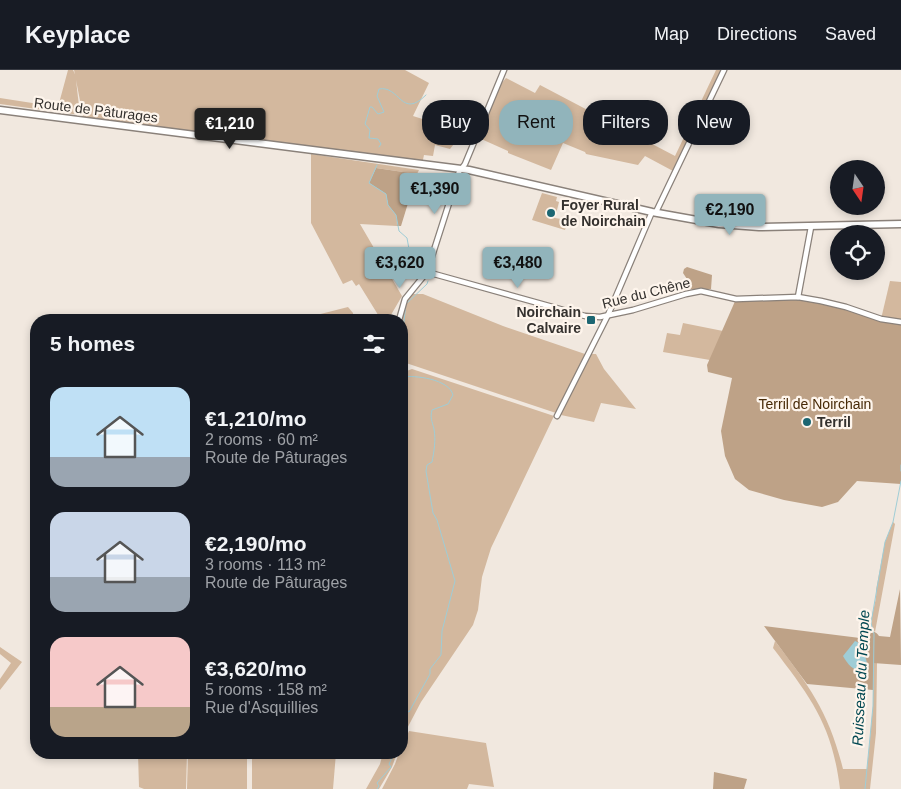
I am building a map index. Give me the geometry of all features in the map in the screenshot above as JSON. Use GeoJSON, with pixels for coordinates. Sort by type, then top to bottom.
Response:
{"type":"FeatureCollection","features":[{"type":"Feature","properties":{"kind":"main road","name":"Route de Pâturages"},"geometry":{"type":"LineString","coordinates":[[0,110],[462,169],[654,212],[737,226],[811,227],[901,224]]}},
{"type":"Feature","properties":{"kind":"street"},"geometry":{"type":"LineString","coordinates":[[401,314],[405,299],[428,272],[459,172],[462,169],[504,70]]}},
{"type":"Feature","properties":{"kind":"street"},"geometry":{"type":"LineString","coordinates":[[557,416],[608,315],[654,212],[724,70]]}},
{"type":"Feature","properties":{"kind":"street"},"geometry":{"type":"LineString","coordinates":[[798,297],[811,227]]}},
{"type":"Feature","properties":{"kind":"street","name":"Rue du Chêne"},"geometry":{"type":"LineString","coordinates":[[428,272],[566,312],[591,317],[645,308],[698,291],[736,299],[798,297],[832,303],[881,319],[901,322]]}},
{"type":"Feature","properties":{"kind":"shaded area"},"geometry":{"type":"Polygon","coordinates":[[[68,70],[73,70],[75,74],[74,70],[405,70],[429,83],[413,116],[422,119],[422,145],[435,145],[433,156],[424,155],[422,164],[84,121],[76,80],[80,115],[0,104],[0,98],[58,107],[68,70]]]}},
{"type":"Feature","properties":{"kind":"shaded area"},"geometry":{"type":"Polygon","coordinates":[[[716,70],[721,70],[707,100],[702,100],[716,70]]]}},
{"type":"Feature","properties":{"kind":"shaded area"},"geometry":{"type":"Polygon","coordinates":[[[506,78],[535,93],[540,85],[569,100],[499,100],[499,145],[562,145],[551,170],[508,153],[508,151],[489,142],[489,112],[499,86],[506,78]]]}},
{"type":"Feature","properties":{"kind":"shaded area"},"geometry":{"type":"Polygon","coordinates":[[[573,102],[583,108],[583,145],[654,145],[675,156],[680,145],[685,145],[673,171],[645,156],[638,165],[586,154],[568,145],[573,145],[573,102]]]}},
{"type":"Feature","properties":{"kind":"shaded area"},"geometry":{"type":"Polygon","coordinates":[[[435,145],[453,145],[450,149],[435,145]]]}},
{"type":"Feature","properties":{"kind":"shaded area"},"geometry":{"type":"Polygon","coordinates":[[[311,154],[419,170],[417,174],[376,168],[369,183],[386,194],[388,205],[396,215],[397,226],[360,224],[402,296],[392,314],[378,314],[359,284],[356,286],[352,280],[343,284],[311,223],[311,154]]]}},
{"type":"Feature","properties":{"kind":"shaded area"},"geometry":{"type":"Polygon","coordinates":[[[542,193],[557,197],[556,201],[559,202],[555,218],[568,217],[565,230],[532,220],[542,193]]]}},
{"type":"Feature","properties":{"kind":"shaded area"},"geometry":{"type":"Polygon","coordinates":[[[890,281],[901,282],[901,322],[881,319],[890,281]]]}},
{"type":"Feature","properties":{"kind":"shaded area"},"geometry":{"type":"Polygon","coordinates":[[[410,294],[423,294],[503,326],[585,354],[556,413],[408,364],[408,314],[403,314],[410,294]]]}},
{"type":"Feature","properties":{"kind":"shaded area"},"geometry":{"type":"Polygon","coordinates":[[[348,307],[353,314],[321,314],[348,307]]]}},
{"type":"Feature","properties":{"kind":"shaded area"},"geometry":{"type":"Polygon","coordinates":[[[683,323],[723,331],[710,360],[663,352],[667,333],[680,335],[683,323]]]}},
{"type":"Feature","properties":{"kind":"shaded area"},"geometry":{"type":"Polygon","coordinates":[[[587,354],[596,354],[604,369],[636,409],[601,403],[594,422],[561,415],[587,354]]]}},
{"type":"Feature","properties":{"kind":"shaded area"},"geometry":{"type":"Polygon","coordinates":[[[412,369],[554,416],[491,548],[482,577],[478,610],[473,625],[421,702],[408,727],[408,370],[412,369]]]}},
{"type":"Feature","properties":{"kind":"shaded area"},"geometry":{"type":"Polygon","coordinates":[[[893,522],[895,524],[875,632],[872,617],[876,590],[885,542],[893,522]]]}},
{"type":"Feature","properties":{"kind":"shaded area"},"geometry":{"type":"Polygon","coordinates":[[[775,641],[808,686],[824,715],[843,769],[867,769],[873,706],[873,663],[877,663],[876,733],[870,789],[840,789],[831,747],[818,713],[809,697],[773,648],[775,641]]]}},
{"type":"Feature","properties":{"kind":"shaded area"},"geometry":{"type":"Polygon","coordinates":[[[0,647],[22,662],[0,690],[0,679],[11,663],[0,654],[0,647]]]}},
{"type":"Feature","properties":{"kind":"shaded area"},"geometry":{"type":"Polygon","coordinates":[[[409,731],[486,743],[494,787],[469,784],[467,789],[382,789],[397,759],[408,759],[409,731]]]}},
{"type":"Feature","properties":{"kind":"shaded area"},"geometry":{"type":"Polygon","coordinates":[[[138,759],[187,759],[186,789],[144,789],[139,787],[138,759]]]}},
{"type":"Feature","properties":{"kind":"shaded area"},"geometry":{"type":"Polygon","coordinates":[[[188,759],[247,759],[247,789],[187,789],[188,759]]]}},
{"type":"Feature","properties":{"kind":"shaded area"},"geometry":{"type":"Polygon","coordinates":[[[252,759],[336,759],[333,789],[252,789],[252,759]]]}},
{"type":"Feature","properties":{"kind":"shaded area"},"geometry":{"type":"Polygon","coordinates":[[[381,759],[395,759],[379,789],[366,789],[381,759]]]}},
{"type":"Feature","properties":{"kind":"green space"},"geometry":{"type":"Polygon","coordinates":[[[376,168],[417,174],[401,226],[397,226],[396,215],[388,205],[386,194],[369,183],[376,168]]]}},
{"type":"Feature","properties":{"kind":"green space"},"geometry":{"type":"Polygon","coordinates":[[[687,267],[712,275],[711,289],[689,289],[689,282],[683,273],[687,267]]]}},
{"type":"Feature","properties":{"kind":"green space","name":"Terril de Noirchain"},"geometry":{"type":"Polygon","coordinates":[[[798,297],[901,322],[901,484],[857,481],[838,502],[822,507],[784,500],[749,490],[735,479],[725,456],[721,431],[732,378],[708,372],[707,365],[736,299],[798,297]]]}},
{"type":"Feature","properties":{"kind":"green space"},"geometry":{"type":"Polygon","coordinates":[[[900,589],[901,665],[873,663],[873,690],[807,684],[764,626],[860,638],[863,631],[870,631],[879,636],[890,637],[900,589]]]}},
{"type":"Feature","properties":{"kind":"green space"},"geometry":{"type":"Polygon","coordinates":[[[714,772],[747,779],[744,789],[713,789],[714,772]]]}},
{"type":"Feature","properties":{"kind":"water"},"geometry":{"type":"Polygon","coordinates":[[[855,641],[862,644],[868,667],[866,671],[858,671],[852,668],[843,656],[855,641]]]}},
{"type":"Feature","properties":{"kind":"waterway"},"geometry":{"type":"LineString","coordinates":[[379,147],[381,144],[378,139],[369,138],[370,130],[365,124],[370,107],[378,114],[384,112],[377,96],[379,89],[386,89],[401,100],[411,104],[418,102],[426,95]]}},
{"type":"Feature","properties":{"kind":"waterway"},"geometry":{"type":"LineString","coordinates":[[377,165],[369,183],[386,194],[388,205],[396,215],[399,231],[407,238],[409,249],[421,267]]}},
{"type":"Feature","properties":{"kind":"waterway"},"geometry":{"type":"LineString","coordinates":[[405,314],[406,304],[428,281]]}},
{"type":"Feature","properties":{"kind":"waterway"},"geometry":{"type":"LineString","coordinates":[[408,377],[431,379],[439,382],[445,385],[453,395],[448,404],[432,410],[431,417],[435,433],[434,446],[432,462],[427,465],[426,471],[433,513],[437,520],[455,581],[442,631],[441,655],[430,669],[430,674],[408,711]]}},
{"type":"Feature","properties":{"kind":"waterway","name":"Ruisseau du Temple"},"geometry":{"type":"LineString","coordinates":[[901,465],[901,471]]}},
{"type":"Feature","properties":{"kind":"waterway","name":"Ruisseau du Temple"},"geometry":{"type":"LineString","coordinates":[[865,789],[873,706],[874,634],[871,623],[885,542],[893,522],[901,481]]}},
{"type":"Feature","properties":{"kind":"waterway"},"geometry":{"type":"LineString","coordinates":[[377,789],[379,786],[377,783],[391,767],[389,764],[392,759]]}},
{"type":"Feature","properties":{"kind":"place","name":"Foyer Rural de Noirchain"},"geometry":{"type":"Point","coordinates":[551,213]}},
{"type":"Feature","properties":{"kind":"place","name":"Noirchain Calvaire"},"geometry":{"type":"Point","coordinates":[591,320]}},
{"type":"Feature","properties":{"kind":"place","name":"Terril"},"geometry":{"type":"Point","coordinates":[807,422]}}]}
